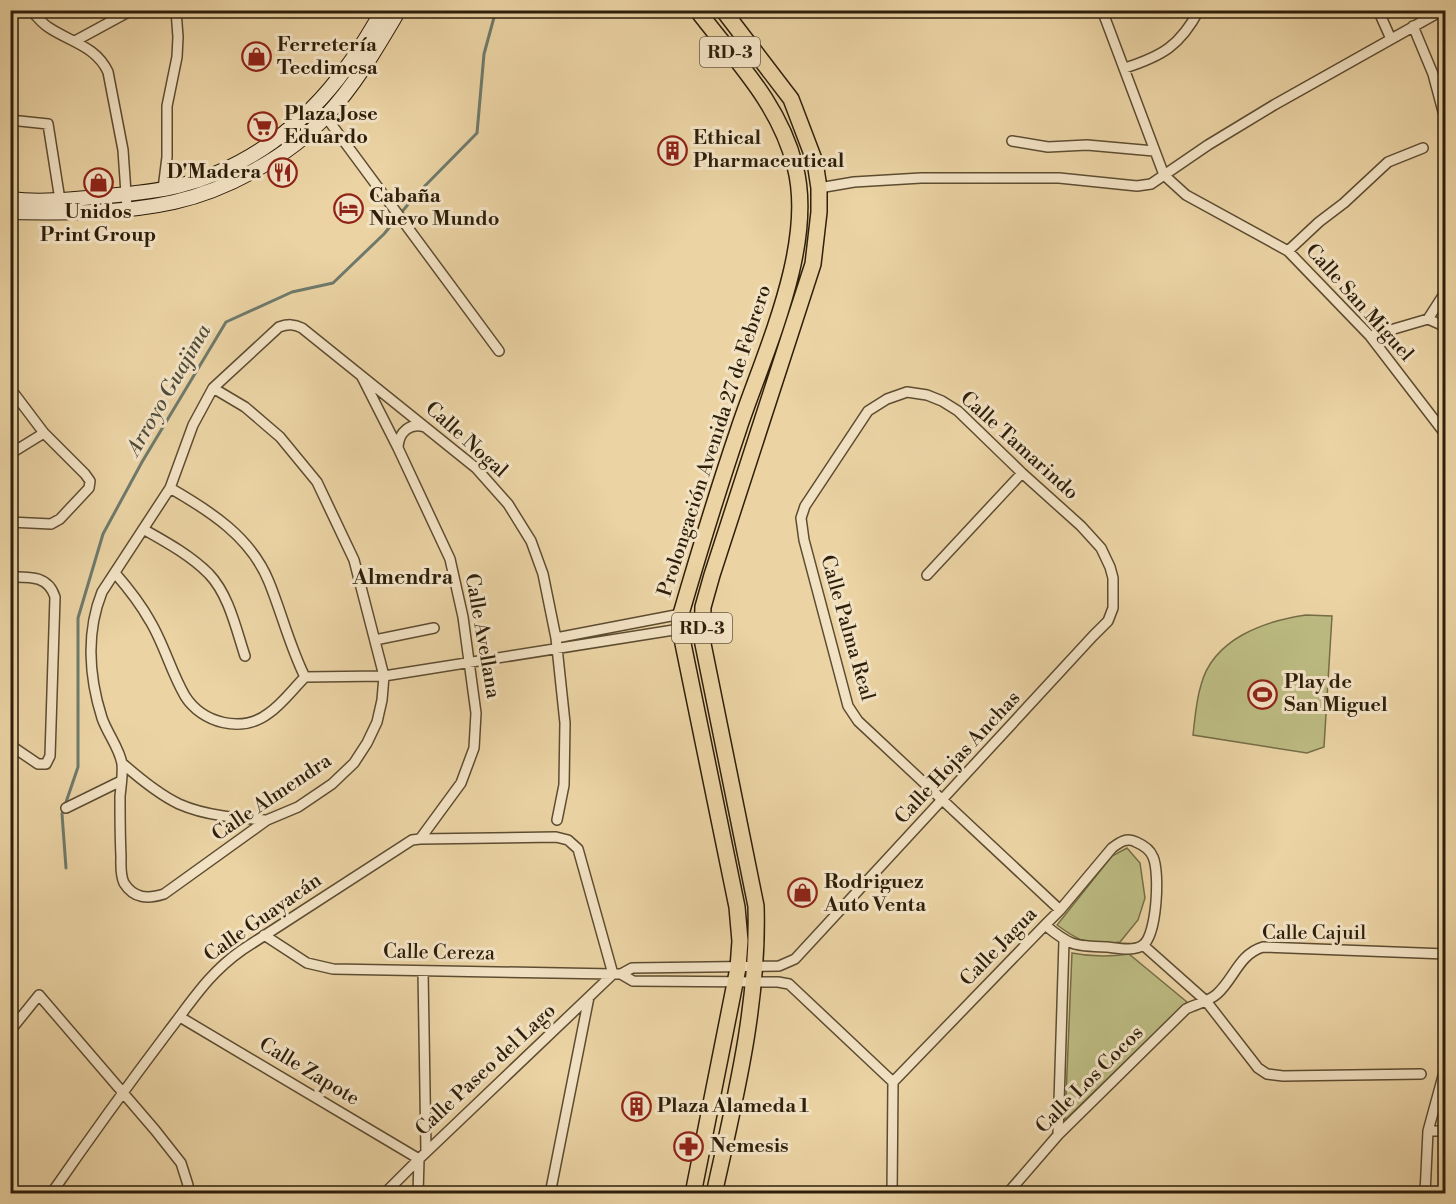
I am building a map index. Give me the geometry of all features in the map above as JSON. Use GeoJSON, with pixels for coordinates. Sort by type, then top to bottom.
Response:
{"type":"FeatureCollection","features":[{"type":"Feature","properties":{"kind":"main road"},"geometry":{"type":"LineString","coordinates":[[10,212],[65,213],[174,202],[233,180],[264,165],[291,147],[326,117],[368,63],[399,10]]}},
{"type":"Feature","properties":{"kind":"main road","name":"Prolongación Avenida 27 de Febrero"},"geometry":{"type":"LineString","coordinates":[[693,1194],[737,975],[740,940],[737,907],[681,622],[708,520],[793,266],[800,213],[800,189],[795,165],[774,110],[697,10]]}},
{"type":"Feature","properties":{"kind":"main road","name":"Prolongación Avenida 27 de Febrero"},"geometry":{"type":"LineString","coordinates":[[714,1194],[736,1092],[755,975],[756,906],[702,639],[703,607],[721,544],[813,264],[818,232],[819,188],[815,162],[791,99],[723,10]]}},
{"type":"Feature","properties":{"kind":"main road"},"geometry":{"type":"LineString","coordinates":[[10,199],[60,200],[163,189],[219,173],[245,160],[268,145],[314,107],[345,69],[378,12]]}},
{"type":"Feature","properties":{"kind":"street"},"geometry":{"type":"LineString","coordinates":[[31,10],[48,27],[96,54],[104,63],[108,72],[123,150],[127,208]]}},
{"type":"Feature","properties":{"kind":"street"},"geometry":{"type":"LineString","coordinates":[[75,41],[132,10]]}},
{"type":"Feature","properties":{"kind":"street"},"geometry":{"type":"LineString","coordinates":[[163,189],[167,157],[167,106],[177,57],[176,10]]}},
{"type":"Feature","properties":{"kind":"street","name":"Calle San Miguel"},"geometry":{"type":"LineString","coordinates":[[1102,10],[1164,175],[1186,195],[1288,251],[1370,336],[1446,435]]}},
{"type":"Feature","properties":{"kind":"street"},"geometry":{"type":"LineString","coordinates":[[1125,68],[1149,60],[1178,42],[1189,29],[1199,10]]}},
{"type":"Feature","properties":{"kind":"street"},"geometry":{"type":"LineString","coordinates":[[1378,10],[1392,39]]}},
{"type":"Feature","properties":{"kind":"street"},"geometry":{"type":"LineString","coordinates":[[819,188],[854,182],[921,178],[1059,178],[1137,186],[1151,184],[1208,145],[1274,105],[1443,10]]}},
{"type":"Feature","properties":{"kind":"street"},"geometry":{"type":"LineString","coordinates":[[1413,26],[1433,74],[1444,119]]}},
{"type":"Feature","properties":{"kind":"street"},"geometry":{"type":"LineString","coordinates":[[314,107],[326,117],[499,351]]}},
{"type":"Feature","properties":{"kind":"street"},"geometry":{"type":"LineString","coordinates":[[10,120],[48,124],[60,200]]}},
{"type":"Feature","properties":{"kind":"street"},"geometry":{"type":"LineString","coordinates":[[1012,141],[1043,147],[1087,145],[1154,151]]}},
{"type":"Feature","properties":{"kind":"street"},"geometry":{"type":"LineString","coordinates":[[1288,251],[1388,162],[1423,148]]}},
{"type":"Feature","properties":{"kind":"street"},"geometry":{"type":"LineString","coordinates":[[1428,319],[1446,291]]}},
{"type":"Feature","properties":{"kind":"street"},"geometry":{"type":"LineString","coordinates":[[1370,336],[1428,319],[1446,327]]}},
{"type":"Feature","properties":{"kind":"street","name":"Calle Nogal"},"geometry":{"type":"LineString","coordinates":[[213,388],[279,327],[291,324],[302,328],[476,468],[508,504],[531,541],[543,573],[556,638],[565,723],[564,785],[557,820]]}},
{"type":"Feature","properties":{"kind":"street","name":"Calle Avellana"},"geometry":{"type":"LineString","coordinates":[[359,372],[398,448],[450,559],[464,617],[476,712],[474,748],[461,783],[420,839]]}},
{"type":"Feature","properties":{"kind":"street"},"geometry":{"type":"LineString","coordinates":[[10,388],[44,433],[90,481],[89,488],[56,522],[45,524],[10,522]]}},
{"type":"Feature","properties":{"kind":"street"},"geometry":{"type":"LineString","coordinates":[[213,388],[192,425],[170,488],[102,592],[92,627],[90,650],[102,718],[122,763],[141,780],[179,804],[221,816],[267,820]]}},
{"type":"Feature","properties":{"kind":"street","name":"Calle Almendra"},"geometry":{"type":"LineString","coordinates":[[121,782],[119,819],[123,881],[139,897],[150,898],[164,894],[267,820],[298,807],[332,784],[354,763],[377,722],[384,676],[375,640],[354,560],[317,482],[280,437],[245,407],[213,388]]}},
{"type":"Feature","properties":{"kind":"street","name":"Calle Tamarindo"},"geometry":{"type":"LineString","coordinates":[[801,518],[805,506],[868,411],[887,399],[907,392],[927,395],[958,411],[1081,526],[1101,548],[1110,567]]}},
{"type":"Feature","properties":{"kind":"street"},"geometry":{"type":"LineString","coordinates":[[398,448],[399,439],[410,426],[419,425],[427,428]]}},
{"type":"Feature","properties":{"kind":"street"},"geometry":{"type":"LineString","coordinates":[[10,454],[44,433]]}},
{"type":"Feature","properties":{"kind":"street"},"geometry":{"type":"LineString","coordinates":[[927,575],[1022,473]]}},
{"type":"Feature","properties":{"kind":"street"},"geometry":{"type":"LineString","coordinates":[[170,488],[218,519],[248,546],[268,579],[294,655],[305,678]]}},
{"type":"Feature","properties":{"kind":"street","name":"Calle Palma Real"},"geometry":{"type":"LineString","coordinates":[[801,518],[804,540],[848,706],[858,721],[1060,910]]}},
{"type":"Feature","properties":{"kind":"street"},"geometry":{"type":"LineString","coordinates":[[143,529],[185,554],[210,575],[224,598],[245,656]]}},
{"type":"Feature","properties":{"kind":"street","name":"Calle Hojas Anchas"},"geometry":{"type":"LineString","coordinates":[[779,966],[795,959],[1108,621],[1113,608],[1114,592],[1110,567]]}},
{"type":"Feature","properties":{"kind":"street"},"geometry":{"type":"LineString","coordinates":[[115,573],[138,600],[151,622],[185,695],[203,715],[218,722],[235,724],[248,723],[270,713],[305,678],[384,676],[557,648],[681,622]]}},
{"type":"Feature","properties":{"kind":"street"},"geometry":{"type":"LineString","coordinates":[[10,577],[41,579],[50,585],[55,597],[50,756],[46,764],[38,764],[10,745]]}},
{"type":"Feature","properties":{"kind":"street"},"geometry":{"type":"LineString","coordinates":[[556,638],[681,622]]}},
{"type":"Feature","properties":{"kind":"street"},"geometry":{"type":"LineString","coordinates":[[375,640],[434,628]]}},
{"type":"Feature","properties":{"kind":"street"},"geometry":{"type":"LineString","coordinates":[[66,808],[121,782],[122,763]]}},
{"type":"Feature","properties":{"kind":"street","name":"Calle Guayacán"},"geometry":{"type":"LineString","coordinates":[[51,1194],[122,1093],[199,990],[222,964],[412,840],[556,837],[568,840],[578,849],[617,974]]}},
{"type":"Feature","properties":{"kind":"street","name":"Calle Jagua"},"geometry":{"type":"LineString","coordinates":[[893,1082],[1060,910],[1112,848],[1121,841],[1131,839],[1148,849],[1156,865],[1153,925],[1150,937],[1143,945]]}},
{"type":"Feature","properties":{"kind":"street"},"geometry":{"type":"LineString","coordinates":[[1045,925],[1064,941],[1088,947],[1136,948],[1143,945],[1206,1001],[1251,1060],[1267,1074],[1275,1076],[1421,1074]]}},
{"type":"Feature","properties":{"kind":"street","name":"Calle Cereza"},"geometry":{"type":"LineString","coordinates":[[264,935],[307,963],[319,967],[617,974],[632,968],[737,975]]}},
{"type":"Feature","properties":{"kind":"street"},"geometry":{"type":"LineString","coordinates":[[1058,1135],[1064,941]]}},
{"type":"Feature","properties":{"kind":"street","name":"Calle Cajuil"},"geometry":{"type":"LineString","coordinates":[[1206,1001],[1220,992],[1252,950],[1263,947],[1446,954]]}},
{"type":"Feature","properties":{"kind":"street"},"geometry":{"type":"LineString","coordinates":[[737,975],[755,975],[779,966],[778,982]]}},
{"type":"Feature","properties":{"kind":"street"},"geometry":{"type":"LineString","coordinates":[[418,1194],[422,1155],[423,971]]}},
{"type":"Feature","properties":{"kind":"street","name":"Calle Cereza"},"geometry":{"type":"LineString","coordinates":[[617,974],[633,981],[737,975]]}},
{"type":"Feature","properties":{"kind":"street","name":"Calle Paseo del Lago"},"geometry":{"type":"LineString","coordinates":[[384,1194],[589,997],[617,974]]}},
{"type":"Feature","properties":{"kind":"street"},"geometry":{"type":"LineString","coordinates":[[737,975],[755,975],[789,984],[893,1082],[892,1194]]}},
{"type":"Feature","properties":{"kind":"street"},"geometry":{"type":"LineString","coordinates":[[10,1031],[39,995],[181,1162],[188,1185],[185,1194]]}},
{"type":"Feature","properties":{"kind":"street"},"geometry":{"type":"LineString","coordinates":[[550,1194],[589,997]]}},
{"type":"Feature","properties":{"kind":"street","name":"Calle Los Cocos"},"geometry":{"type":"LineString","coordinates":[[1006,1194],[1058,1135],[1186,1009],[1206,1001]]}},
{"type":"Feature","properties":{"kind":"street","name":"Calle Zapote"},"geometry":{"type":"LineString","coordinates":[[180,1017],[422,1155]]}},
{"type":"Feature","properties":{"kind":"street"},"geometry":{"type":"LineString","coordinates":[[1425,1194],[1428,1131],[1446,1065]]}},
{"type":"Feature","properties":{"kind":"street"},"geometry":{"type":"LineString","coordinates":[[1428,1131],[1446,1131]]}},
{"type":"Feature","properties":{"kind":"shaded area","name":"Play de San Miguel"},"geometry":{"type":"Polygon","coordinates":[[[1306,615],[1332,616],[1324,747],[1307,753],[1193,735],[1197,703],[1207,669],[1228,644],[1257,628],[1306,615]]]}},
{"type":"Feature","properties":{"kind":"shaded area"},"geometry":{"type":"Polygon","coordinates":[[[1127,848],[1140,863],[1145,898],[1138,920],[1120,942],[1101,944],[1086,942],[1072,936],[1057,925],[1112,856],[1127,848]]]}},
{"type":"Feature","properties":{"kind":"shaded area"},"geometry":{"type":"Polygon","coordinates":[[[1072,953],[1100,956],[1129,954],[1187,1002],[1065,1120],[1072,953]]]}},
{"type":"Feature","properties":{"kind":"waterway","name":"Arroyo Guajima"},"geometry":{"type":"LineString","coordinates":[[66,868],[62,814],[78,767],[78,618],[103,534],[142,462],[226,322],[292,292],[333,283],[384,234],[414,197],[477,133],[484,54],[496,10]]}},
{"type":"Feature","properties":{"kind":"place","name":"Ferretería Tecdimcsa"},"geometry":{"type":"Point","coordinates":[256,56]}},
{"type":"Feature","properties":{"kind":"place","name":"Plaza Jose Eduardo"},"geometry":{"type":"Point","coordinates":[263,126]}},
{"type":"Feature","properties":{"kind":"place","name":"Ethical Pharmaceutical"},"geometry":{"type":"Point","coordinates":[672,150]}},
{"type":"Feature","properties":{"kind":"place","name":"D'Madera"},"geometry":{"type":"Point","coordinates":[282,172]}},
{"type":"Feature","properties":{"kind":"place","name":"Unidos Print Group"},"geometry":{"type":"Point","coordinates":[98,182]}},
{"type":"Feature","properties":{"kind":"place","name":"Cabaña Nuevo Mundo"},"geometry":{"type":"Point","coordinates":[348,208]}},
{"type":"Feature","properties":{"kind":"place","name":"Play de San Miguel"},"geometry":{"type":"Point","coordinates":[1263,694]}},
{"type":"Feature","properties":{"kind":"place","name":"Rodriguez Auto Venta"},"geometry":{"type":"Point","coordinates":[803,893]}},
{"type":"Feature","properties":{"kind":"place","name":"Plaza Alameda 1"},"geometry":{"type":"Point","coordinates":[636,1106]}},
{"type":"Feature","properties":{"kind":"place","name":"Nemesis"},"geometry":{"type":"Point","coordinates":[689,1146]}},
{"type":"Feature","properties":{"kind":"district","name":"Almendra"},"geometry":{"type":"Point","coordinates":[403,578]}}]}
